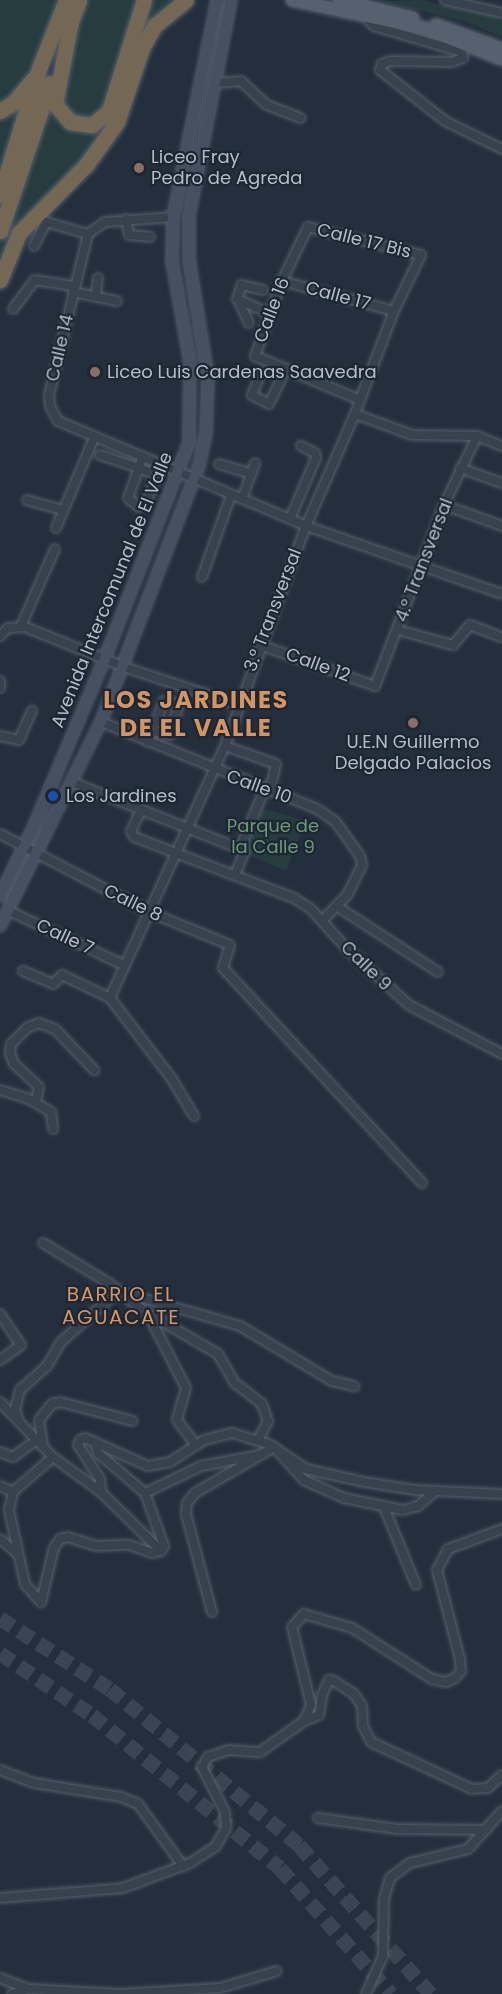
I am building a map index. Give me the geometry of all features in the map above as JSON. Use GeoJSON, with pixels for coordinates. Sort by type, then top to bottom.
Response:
{"type":"FeatureCollection","features":[{"type":"Feature","properties":{"kind":"highway"},"geometry":{"type":"LineString","coordinates":[[0,195],[40,66],[66,0]]}},
{"type":"Feature","properties":{"kind":"highway"},"geometry":{"type":"LineString","coordinates":[[0,231],[79,0]]}},
{"type":"Feature","properties":{"kind":"highway"},"geometry":{"type":"LineString","coordinates":[[71,20],[54,97],[64,117],[85,126],[98,123],[109,111],[144,0]]}},
{"type":"Feature","properties":{"kind":"highway"},"geometry":{"type":"LineString","coordinates":[[0,280],[20,233],[86,165],[117,122],[142,48],[154,26],[186,0]]}},
{"type":"Feature","properties":{"kind":"highway"},"geometry":{"type":"LineString","coordinates":[[0,111],[21,95],[40,66]]}},
{"type":"Feature","properties":{"kind":"main road","name":"Avenida Intercomunal de El Valle"},"geometry":{"type":"LineString","coordinates":[[0,896],[105,658],[189,443],[192,396],[172,261],[173,217],[217,0]]}},
{"type":"Feature","properties":{"kind":"main road","name":"Avenida Intercomunal de El Valle"},"geometry":{"type":"LineString","coordinates":[[0,926],[38,856],[101,722],[195,480],[206,434],[208,377],[189,260],[189,223],[231,0]]}},
{"type":"Feature","properties":{"kind":"main road"},"geometry":{"type":"LineString","coordinates":[[292,0],[424,28],[502,58]]}},
{"type":"Feature","properties":{"kind":"main road"},"geometry":{"type":"LineString","coordinates":[[340,0],[466,34],[502,50]]}},
{"type":"Feature","properties":{"kind":"main road"},"geometry":{"type":"LineString","coordinates":[[210,39],[223,41]]}},
{"type":"Feature","properties":{"kind":"street"},"geometry":{"type":"LineString","coordinates":[[445,0],[502,12]]}},
{"type":"Feature","properties":{"kind":"street"},"geometry":{"type":"LineString","coordinates":[[363,15],[374,26],[462,52],[463,58],[452,62],[386,62],[380,70],[445,121],[502,149]]}},
{"type":"Feature","properties":{"kind":"street"},"geometry":{"type":"LineString","coordinates":[[215,83],[241,81],[267,105],[301,118]]}},
{"type":"Feature","properties":{"kind":"street"},"geometry":{"type":"LineString","coordinates":[[34,246],[46,222],[88,234],[100,223],[126,219],[173,217]]}},
{"type":"Feature","properties":{"kind":"street"},"geometry":{"type":"LineString","coordinates":[[126,219],[129,235],[150,237]]}},
{"type":"Feature","properties":{"kind":"street","name":"Calle 17 Bis"},"geometry":{"type":"LineString","coordinates":[[308,226],[421,255]]}},
{"type":"Feature","properties":{"kind":"street","name":"Calle 16"},"geometry":{"type":"LineString","coordinates":[[308,226],[282,281],[255,356],[360,400]]}},
{"type":"Feature","properties":{"kind":"street","name":"Calle 14"},"geometry":{"type":"LineString","coordinates":[[88,234],[74,289],[50,406],[58,421],[195,480]]}},
{"type":"Feature","properties":{"kind":"street","name":"3.° Transversal"},"geometry":{"type":"LineString","coordinates":[[110,998],[122,964],[189,829],[225,746],[238,705],[306,526],[355,414],[394,311],[421,255]]}},
{"type":"Feature","properties":{"kind":"street"},"geometry":{"type":"LineString","coordinates":[[96,296],[98,278]]}},
{"type":"Feature","properties":{"kind":"street"},"geometry":{"type":"LineString","coordinates":[[13,309],[35,280],[117,301]]}},
{"type":"Feature","properties":{"kind":"street","name":"Calle 17"},"geometry":{"type":"LineString","coordinates":[[282,281],[394,311]]}},
{"type":"Feature","properties":{"kind":"street"},"geometry":{"type":"LineString","coordinates":[[249,323],[239,301],[242,285],[262,290]]}},
{"type":"Feature","properties":{"kind":"street"},"geometry":{"type":"LineString","coordinates":[[239,301],[270,314]]}},
{"type":"Feature","properties":{"kind":"street"},"geometry":{"type":"LineString","coordinates":[[261,372],[252,395],[269,404],[286,369]]}},
{"type":"Feature","properties":{"kind":"street"},"geometry":{"type":"LineString","coordinates":[[355,414],[412,435],[477,436],[502,446]]}},
{"type":"Feature","properties":{"kind":"street","name":"4.° Transversal"},"geometry":{"type":"LineString","coordinates":[[375,686],[444,505],[477,436]]}},
{"type":"Feature","properties":{"kind":"street"},"geometry":{"type":"LineString","coordinates":[[56,528],[94,438]]}},
{"type":"Feature","properties":{"kind":"street"},"geometry":{"type":"LineString","coordinates":[[290,519],[316,458],[315,453],[301,446]]}},
{"type":"Feature","properties":{"kind":"street"},"geometry":{"type":"LineString","coordinates":[[100,455],[139,468],[158,478],[143,507],[128,502],[128,498],[139,468],[142,458]]}},
{"type":"Feature","properties":{"kind":"street"},"geometry":{"type":"LineString","coordinates":[[242,499],[255,463]]}},
{"type":"Feature","properties":{"kind":"street"},"geometry":{"type":"LineString","coordinates":[[219,464],[251,474]]}},
{"type":"Feature","properties":{"kind":"street"},"geometry":{"type":"LineString","coordinates":[[460,468],[502,483]]}},
{"type":"Feature","properties":{"kind":"street"},"geometry":{"type":"LineString","coordinates":[[195,480],[306,526],[502,594]]}},
{"type":"Feature","properties":{"kind":"street"},"geometry":{"type":"LineString","coordinates":[[202,576],[231,495]]}},
{"type":"Feature","properties":{"kind":"street"},"geometry":{"type":"LineString","coordinates":[[27,500],[63,510]]}},
{"type":"Feature","properties":{"kind":"street"},"geometry":{"type":"LineString","coordinates":[[444,505],[502,526]]}},
{"type":"Feature","properties":{"kind":"street"},"geometry":{"type":"LineString","coordinates":[[0,636],[18,626],[55,549]]}},
{"type":"Feature","properties":{"kind":"street"},"geometry":{"type":"LineString","coordinates":[[398,630],[453,645],[470,625],[502,637]]}},
{"type":"Feature","properties":{"kind":"street"},"geometry":{"type":"LineString","coordinates":[[18,626],[124,667],[238,705]]}},
{"type":"Feature","properties":{"kind":"street","name":"Calle 12"},"geometry":{"type":"LineString","coordinates":[[261,645],[375,686]]}},
{"type":"Feature","properties":{"kind":"street"},"geometry":{"type":"LineString","coordinates":[[0,681],[0,688]]}},
{"type":"Feature","properties":{"kind":"street"},"geometry":{"type":"LineString","coordinates":[[0,735],[20,740],[32,711]]}},
{"type":"Feature","properties":{"kind":"street","name":"Calle 10"},"geometry":{"type":"LineString","coordinates":[[101,722],[214,770],[317,809],[335,821],[360,856],[362,865],[358,877],[338,907],[322,921]]}},
{"type":"Feature","properties":{"kind":"street"},"geometry":{"type":"LineString","coordinates":[[147,741],[153,731]]}},
{"type":"Feature","properties":{"kind":"street"},"geometry":{"type":"LineString","coordinates":[[225,746],[276,764],[240,849]]}},
{"type":"Feature","properties":{"kind":"street"},"geometry":{"type":"LineString","coordinates":[[74,783],[245,851],[235,875]]}},
{"type":"Feature","properties":{"kind":"street","name":"Calle 9"},"geometry":{"type":"LineString","coordinates":[[141,810],[131,834],[176,856],[235,875],[294,898],[322,921],[409,1005],[502,1054]]}},
{"type":"Feature","properties":{"kind":"street"},"geometry":{"type":"LineString","coordinates":[[0,834],[23,848]]}},
{"type":"Feature","properties":{"kind":"street","name":"Calle 8"},"geometry":{"type":"LineString","coordinates":[[23,848],[149,912],[230,945],[223,968],[422,1183]]}},
{"type":"Feature","properties":{"kind":"street"},"geometry":{"type":"LineString","coordinates":[[338,907],[438,972]]}},
{"type":"Feature","properties":{"kind":"street","name":"Calle 7"},"geometry":{"type":"LineString","coordinates":[[7,910],[122,964]]}},
{"type":"Feature","properties":{"kind":"street"},"geometry":{"type":"LineString","coordinates":[[23,971],[53,984],[62,975],[110,998],[172,1079],[194,1116]]}},
{"type":"Feature","properties":{"kind":"street"},"geometry":{"type":"LineString","coordinates":[[36,1102],[39,1087],[14,1064],[10,1053],[11,1044],[27,1028],[39,1023],[55,1029],[94,1070]]}},
{"type":"Feature","properties":{"kind":"street"},"geometry":{"type":"LineString","coordinates":[[0,1090],[36,1102],[51,1112],[52,1129]]}},
{"type":"Feature","properties":{"kind":"street"},"geometry":{"type":"LineString","coordinates":[[43,1243],[118,1291],[148,1314],[218,1354],[235,1383],[262,1404],[268,1421],[258,1440]]}},
{"type":"Feature","properties":{"kind":"street"},"geometry":{"type":"LineString","coordinates":[[118,1291],[240,1326],[332,1381],[354,1386]]}},
{"type":"Feature","properties":{"kind":"street"},"geometry":{"type":"LineString","coordinates":[[20,1425],[15,1410],[20,1390],[47,1366],[61,1342],[118,1291]]}},
{"type":"Feature","properties":{"kind":"street"},"geometry":{"type":"LineString","coordinates":[[0,1314],[21,1345],[0,1360]]}},
{"type":"Feature","properties":{"kind":"street"},"geometry":{"type":"LineString","coordinates":[[148,1314],[186,1388],[177,1420],[196,1445]]}},
{"type":"Feature","properties":{"kind":"street"},"geometry":{"type":"LineString","coordinates":[[0,1402],[43,1448],[101,1492],[161,1551]]}},
{"type":"Feature","properties":{"kind":"street"},"geometry":{"type":"LineString","coordinates":[[43,1448],[39,1420],[52,1404],[60,1402],[134,1421]]}},
{"type":"Feature","properties":{"kind":"street"},"geometry":{"type":"LineString","coordinates":[[101,1492],[100,1479],[78,1445],[85,1437],[148,1466],[170,1462],[219,1433],[258,1440],[274,1447],[306,1468],[364,1482],[435,1491],[502,1494]]}},
{"type":"Feature","properties":{"kind":"street"},"geometry":{"type":"LineString","coordinates":[[0,1452],[13,1457],[36,1440]]}},
{"type":"Feature","properties":{"kind":"street"},"geometry":{"type":"LineString","coordinates":[[53,1457],[13,1492],[9,1510],[25,1584],[41,1602],[52,1555],[60,1539],[68,1537],[95,1546],[129,1545],[152,1553],[161,1551],[164,1546],[145,1493],[98,1453],[95,1442]]}},
{"type":"Feature","properties":{"kind":"street"},"geometry":{"type":"LineString","coordinates":[[212,1612],[186,1514],[187,1503],[195,1493],[274,1447]]}},
{"type":"Feature","properties":{"kind":"street"},"geometry":{"type":"LineString","coordinates":[[274,1447],[304,1480],[323,1491],[384,1507],[418,1506],[435,1491]]}},
{"type":"Feature","properties":{"kind":"street"},"geometry":{"type":"LineString","coordinates":[[145,1493],[201,1466],[261,1455]]}},
{"type":"Feature","properties":{"kind":"street"},"geometry":{"type":"LineString","coordinates":[[0,1486],[13,1492]]}},
{"type":"Feature","properties":{"kind":"street"},"geometry":{"type":"LineString","coordinates":[[384,1507],[416,1585]]}},
{"type":"Feature","properties":{"kind":"street"},"geometry":{"type":"LineString","coordinates":[[304,1721],[311,1705],[292,1627],[297,1617],[304,1614],[339,1622],[403,1657],[432,1679],[446,1682],[455,1678],[461,1671],[460,1659],[437,1570],[448,1548],[502,1529]]}},
{"type":"Feature","properties":{"kind":"street"},"geometry":{"type":"LineString","coordinates":[[0,1539],[18,1554]]}},
{"type":"Feature","properties":{"kind":"street"},"geometry":{"type":"LineString","coordinates":[[0,1898],[123,1888],[183,1866],[216,1846],[226,1828],[225,1812],[202,1767],[208,1757],[228,1750],[260,1752],[304,1721],[319,1715],[322,1695],[328,1680],[354,1694],[362,1706],[363,1726],[371,1742],[472,1789],[488,1788],[502,1775]]}},
{"type":"Feature","properties":{"kind":"street"},"geometry":{"type":"LineString","coordinates":[[0,1770],[34,1783],[121,1797],[138,1804],[183,1866]]}},
{"type":"Feature","properties":{"kind":"street"},"geometry":{"type":"LineString","coordinates":[[366,1994],[383,1956],[384,1899],[394,1872],[410,1863],[468,1849],[502,1811]]}},
{"type":"Feature","properties":{"kind":"street"},"geometry":{"type":"LineString","coordinates":[[318,1818],[397,1829],[486,1830]]}},
{"type":"Feature","properties":{"kind":"street"},"geometry":{"type":"LineString","coordinates":[[0,1978],[29,1989],[120,1994],[220,1988],[277,1971]]}},
{"type":"Feature","properties":{"kind":"street"},"geometry":{"type":"LineString","coordinates":[[12,1994],[29,1989]]}},
{"type":"Feature","properties":{"kind":"green space"},"geometry":{"type":"Polygon","coordinates":[[[0,0],[66,0],[0,195],[0,0]]]}},
{"type":"Feature","properties":{"kind":"green space"},"geometry":{"type":"Polygon","coordinates":[[[79,0],[186,0],[163,14],[117,122],[19,233],[0,280],[0,231],[79,0]]]}},
{"type":"Feature","properties":{"kind":"green space"},"geometry":{"type":"Polygon","coordinates":[[[420,0],[502,18],[502,37],[464,21],[378,1],[420,0]]]}},
{"type":"Feature","properties":{"kind":"green space","name":"Parque de la Calle 9"},"geometry":{"type":"Polygon","coordinates":[[[258,807],[306,821],[286,871],[249,855],[244,846],[258,807]]]}},
{"type":"Feature","properties":{"kind":"tunnel"},"geometry":{"type":"LineString","coordinates":[[0,1618],[110,1689],[299,1845],[431,1994]]}},
{"type":"Feature","properties":{"kind":"tunnel"},"geometry":{"type":"LineString","coordinates":[[0,1653],[92,1715],[280,1868],[391,1994]]}},
{"type":"Feature","properties":{"kind":"place","name":"Liceo Fray Pedro de Agreda"},"geometry":{"type":"Point","coordinates":[139,168]}},
{"type":"Feature","properties":{"kind":"place","name":"Liceo Luis Cardenas Saavedra"},"geometry":{"type":"Point","coordinates":[95,372]}},
{"type":"Feature","properties":{"kind":"place","name":"U.E.N Guillermo Delgado Palacios"},"geometry":{"type":"Point","coordinates":[413,723]}},
{"type":"Feature","properties":{"kind":"place","name":"Los Jardines"},"geometry":{"type":"Point","coordinates":[53,796]}},
{"type":"Feature","properties":{"kind":"district","name":"LOS JARDINES DE EL VALLE"},"geometry":{"type":"Point","coordinates":[196,714]}},
{"type":"Feature","properties":{"kind":"district","name":"BARRIO EL AGUACATE"},"geometry":{"type":"Point","coordinates":[121,1306]}}]}
